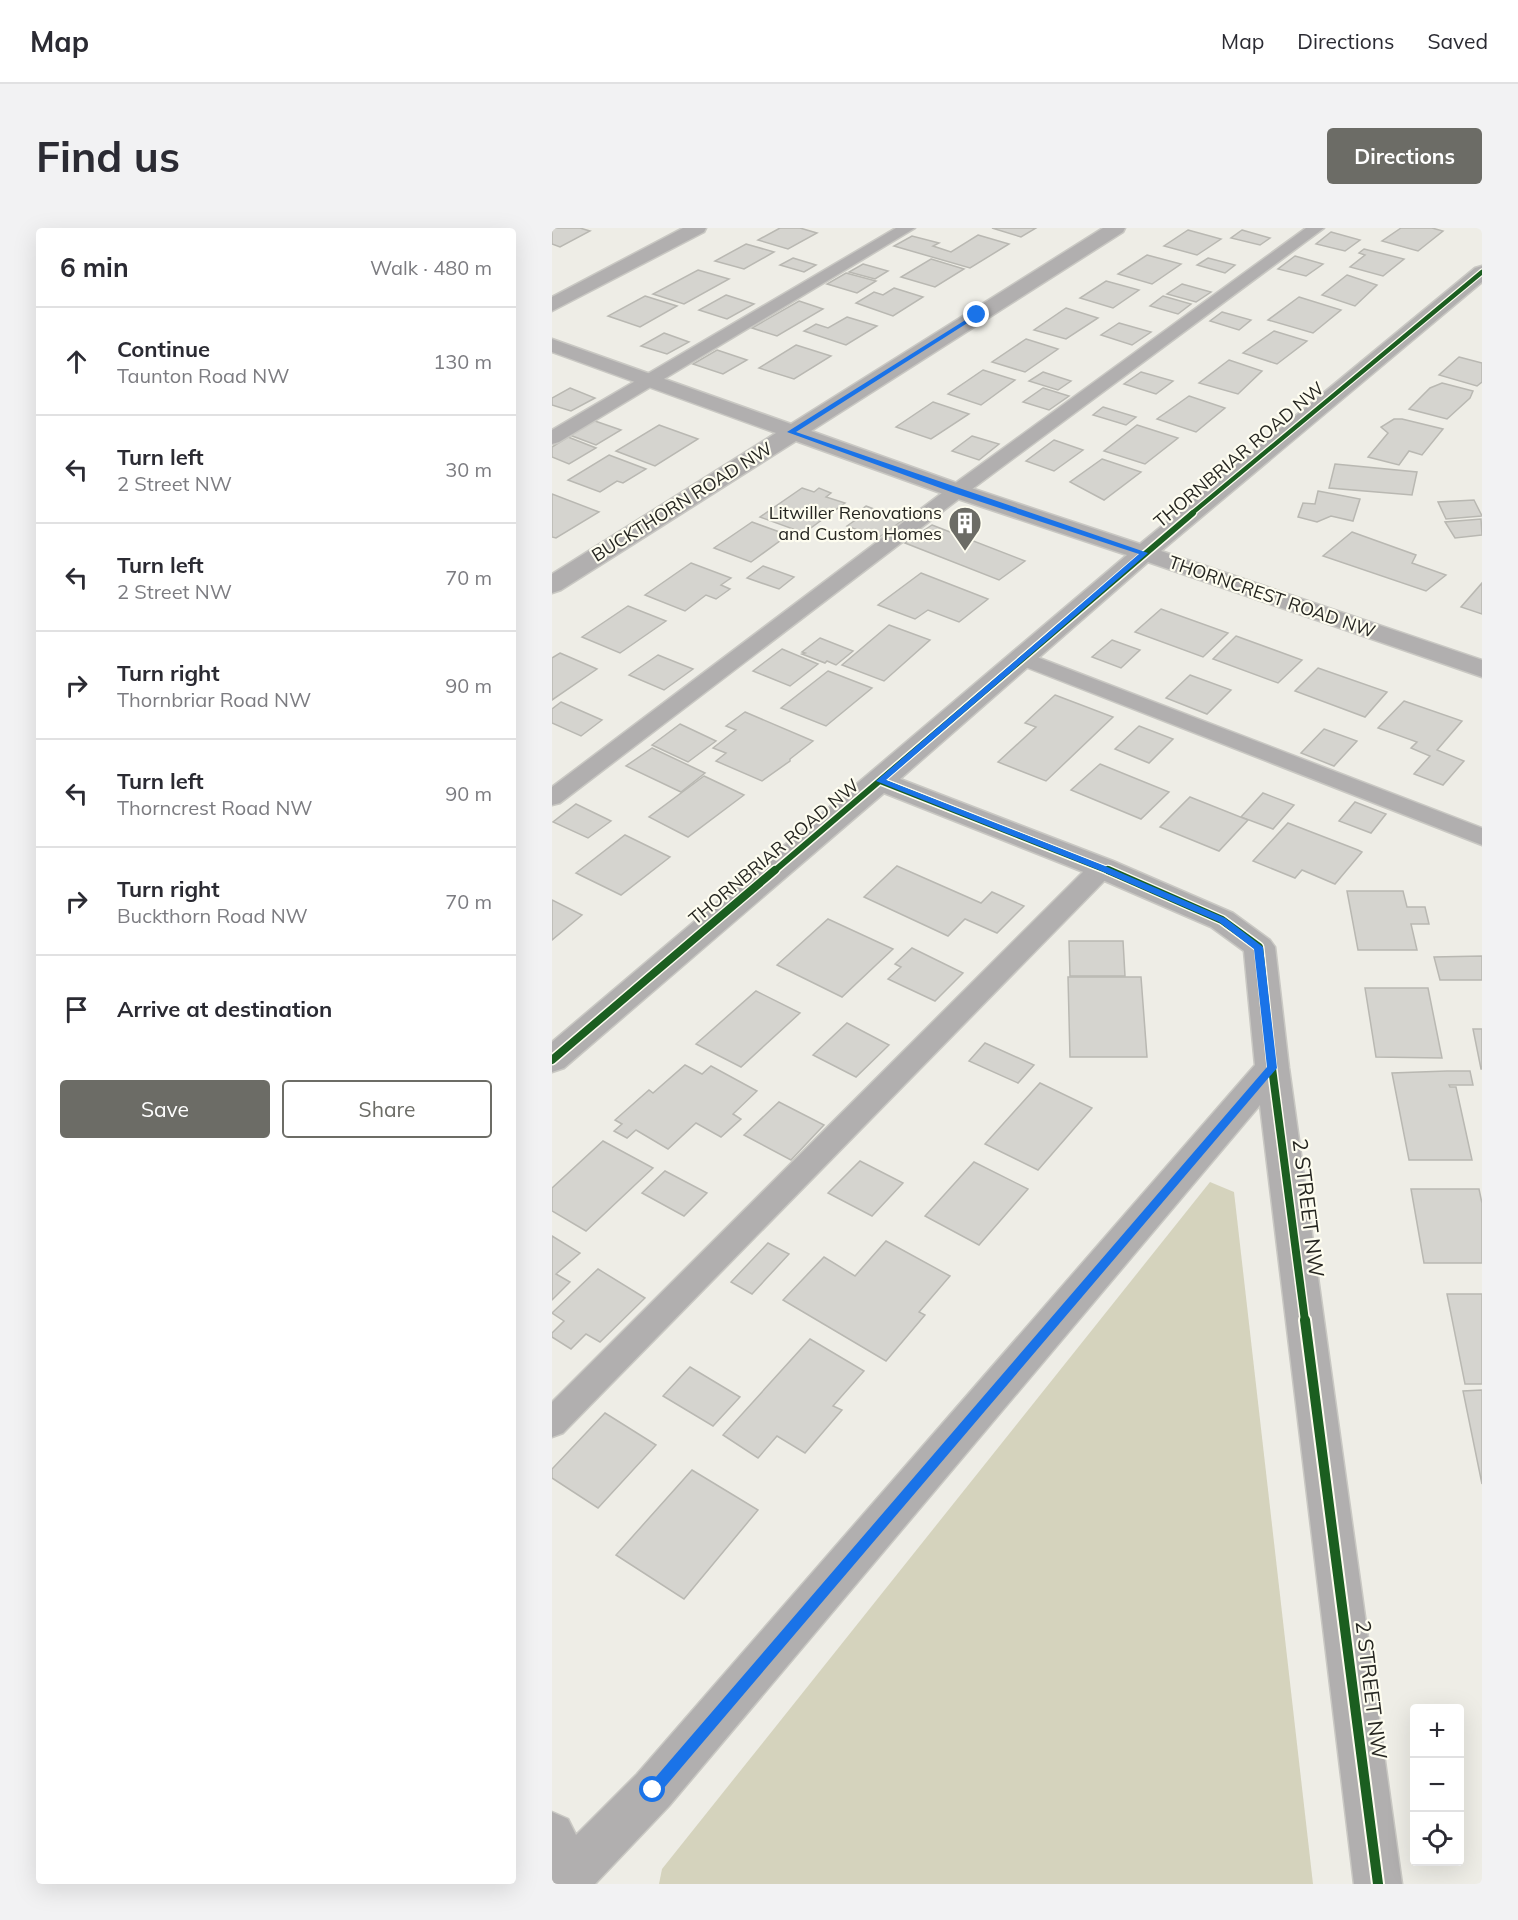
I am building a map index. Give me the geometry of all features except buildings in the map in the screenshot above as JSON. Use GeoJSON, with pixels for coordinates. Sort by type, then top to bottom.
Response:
{"type":"FeatureCollection","features":[{"type":"Feature","properties":{"kind":"street"},"geometry":{"type":"LineString","coordinates":[[552,304],[696,228]]}},
{"type":"Feature","properties":{"kind":"street","name":"BUCKTHORN ROAD NW"},"geometry":{"type":"LineString","coordinates":[[552,585],[1116,228]]}},
{"type":"Feature","properties":{"kind":"street","name":"THORNBRIAR ROAD NW"},"geometry":{"type":"LineString","coordinates":[[552,1060],[880,781],[1021,657],[1482,272]]}},
{"type":"Feature","properties":{"kind":"street","name":"THORNCREST ROAD NW"},"geometry":{"type":"LineString","coordinates":[[552,345],[957,491],[1482,669]]}},
{"type":"Feature","properties":{"kind":"street","name":"2 STREET NW"},"geometry":{"type":"LineString","coordinates":[[880,781],[1102,868],[1222,920],[1259,947],[1272,1068],[1378,1884]]}},
{"type":"Feature","properties":{"kind":"street"},"geometry":{"type":"LineString","coordinates":[[564,1864],[653,1790],[1272,1068]]}},
{"type":"Feature","properties":{"kind":"lane"},"geometry":{"type":"LineString","coordinates":[[552,438],[907,228]]}},
{"type":"Feature","properties":{"kind":"lane"},"geometry":{"type":"LineString","coordinates":[[552,798],[957,491],[1316,228]]}},
{"type":"Feature","properties":{"kind":"lane"},"geometry":{"type":"LineString","coordinates":[[1021,657],[1482,837]]}},
{"type":"Feature","properties":{"kind":"lane"},"geometry":{"type":"LineString","coordinates":[[552,1423],[1102,868]]}},
{"type":"Feature","properties":{"kind":"shaded area"},"geometry":{"type":"Polygon","coordinates":[[[1210,1182],[1234,1192],[1313,1884],[659,1884],[662,1869],[1210,1182]]]}},
{"type":"Feature","properties":{"kind":"cycle path"},"geometry":{"type":"LineString","coordinates":[[552,1060],[1144,553],[1482,272]]}},
{"type":"Feature","properties":{"kind":"cycle path"},"geometry":{"type":"LineString","coordinates":[[880,781],[1102,868],[1222,920],[1259,947],[1272,1068],[1378,1884]]}},
{"type":"Feature","properties":{"kind":"place","name":"Litwiller Renovations and Custom Homes"},"geometry":{"type":"Point","coordinates":[965,552]}},
{"type":"Feature","properties":{"kind":"route"},"geometry":{"type":"LineString","coordinates":[[653,1790],[1272,1068],[1259,947],[1222,920],[1102,868],[880,781],[1144,553],[957,491],[791,432],[977,315]]}}]}
